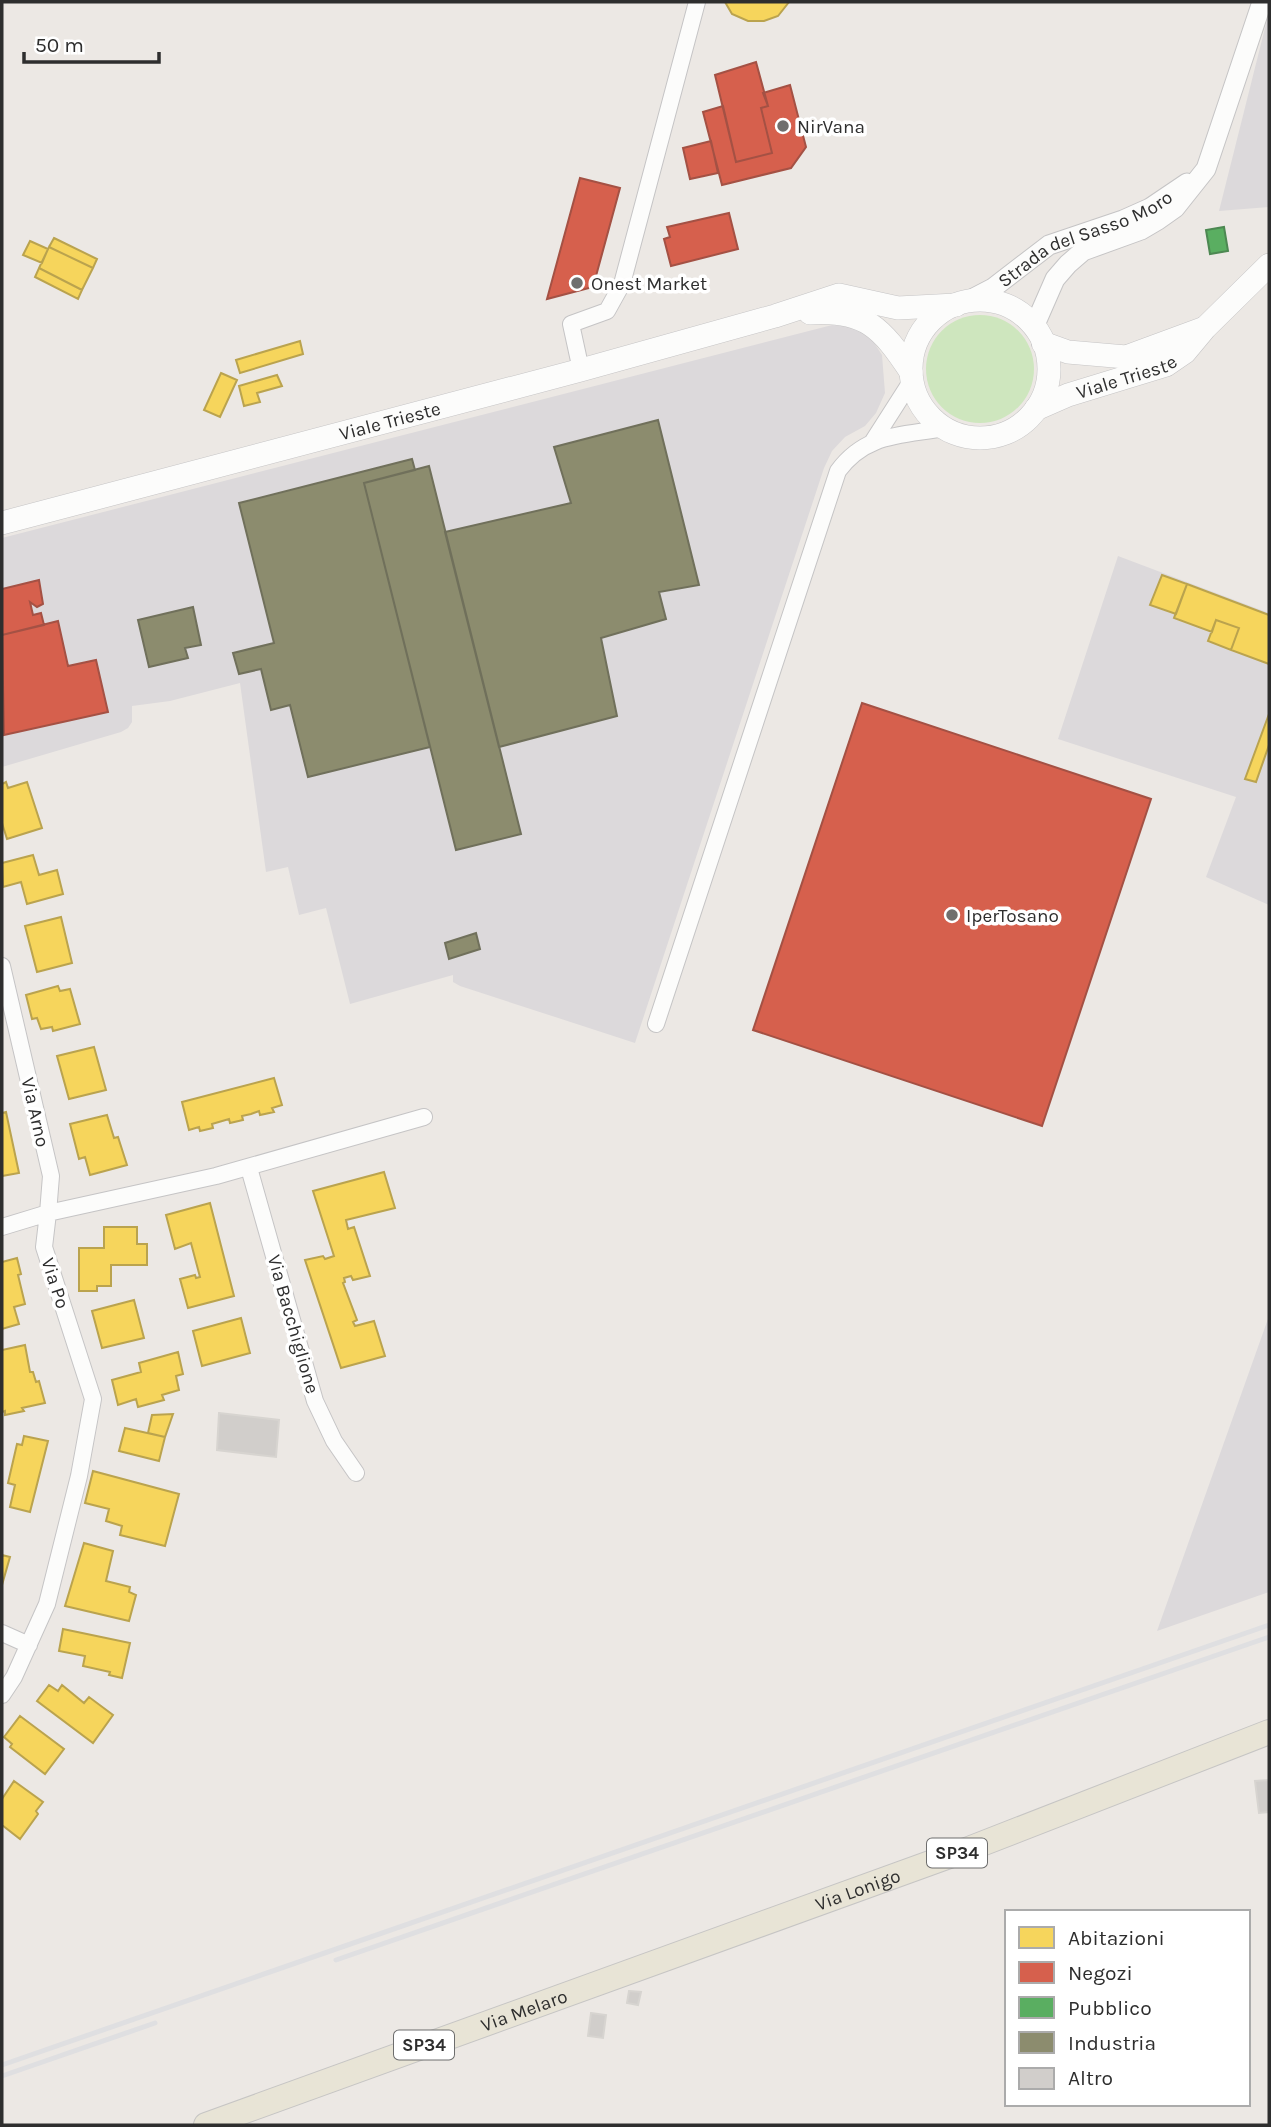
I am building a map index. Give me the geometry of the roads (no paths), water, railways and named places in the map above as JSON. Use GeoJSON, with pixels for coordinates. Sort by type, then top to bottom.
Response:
{"type":"FeatureCollection","features":[{"type":"Feature","properties":{"kind":"main road","name":"Viale Trieste"},"geometry":{"type":"LineString","coordinates":[[775,316],[833,311],[869,322],[892,342],[911,376],[924,409],[945,428],[967,437],[992,437],[1013,430],[1037,409],[1068,395],[1166,365],[1185,352],[1205,328],[1269,265]]}},
{"type":"Feature","properties":{"kind":"main road","name":"Viale Trieste"},"geometry":{"type":"LineString","coordinates":[[2,523],[581,370],[775,316],[839,295],[898,308],[982,301],[1011,308],[1039,335],[1068,352],[1126,357],[1205,328]]}},
{"type":"Feature","properties":{"kind":"main road"},"geometry":{"type":"LineString","coordinates":[[911,376],[915,347],[928,325],[940,313],[961,304]]}},
{"type":"Feature","properties":{"kind":"main road","name":"Viale Trieste"},"geometry":{"type":"LineString","coordinates":[[1037,409],[1047,384],[1047,356],[1039,335]]}},
{"type":"Feature","properties":{"kind":"main road","name":"Via Lonigo"},"geometry":{"type":"LineString","coordinates":[[642,1966],[966,1850],[1269,1732]]}},
{"type":"Feature","properties":{"kind":"main road","name":"Via Melaro"},"geometry":{"type":"LineString","coordinates":[[206,2125],[642,1966]]}},
{"type":"Feature","properties":{"kind":"street"},"geometry":{"type":"LineString","coordinates":[[581,370],[571,324],[607,311],[622,284],[697,2]]}},
{"type":"Feature","properties":{"kind":"street","name":"Strada del Sasso Moro"},"geometry":{"type":"LineString","coordinates":[[1039,335],[1055,279],[1068,264],[1083,251],[1141,230],[1158,220],[1175,208],[1202,173],[1221,127],[1262,2]]}},
{"type":"Feature","properties":{"kind":"street","name":"Strada del Sasso Moro"},"geometry":{"type":"LineString","coordinates":[[961,304],[993,288],[1049,245],[1150,208],[1202,173]]}},
{"type":"Feature","properties":{"kind":"street"},"geometry":{"type":"LineString","coordinates":[[873,441],[911,376]]}},
{"type":"Feature","properties":{"kind":"street"},"geometry":{"type":"LineString","coordinates":[[656,1024],[838,471],[855,451],[873,441],[945,428]]}},
{"type":"Feature","properties":{"kind":"street","name":"Via Arno"},"geometry":{"type":"LineString","coordinates":[[2,966],[51,1176],[48,1213]]}},
{"type":"Feature","properties":{"kind":"street"},"geometry":{"type":"LineString","coordinates":[[2,1227],[48,1213],[249,1168],[424,1117]]}},
{"type":"Feature","properties":{"kind":"street","name":"Via Bacchiglione"},"geometry":{"type":"LineString","coordinates":[[249,1168],[315,1401],[334,1441],[356,1473]]}},
{"type":"Feature","properties":{"kind":"street","name":"Via Po"},"geometry":{"type":"LineString","coordinates":[[2,1695],[29,1646],[51,1592],[79,1476],[93,1399],[44,1247],[48,1213]]}},
{"type":"Feature","properties":{"kind":"street"},"geometry":{"type":"LineString","coordinates":[[2,1633],[29,1646]]}},
{"type":"Feature","properties":{"kind":"railway"},"geometry":{"type":"LineString","coordinates":[[2,2065],[1269,1625]]}},
{"type":"Feature","properties":{"kind":"railway"},"geometry":{"type":"LineString","coordinates":[[336,1960],[1269,1637]]}},
{"type":"Feature","properties":{"kind":"railway"},"geometry":{"type":"LineString","coordinates":[[2,2076],[155,2023]]}},
{"type":"Feature","properties":{"kind":"place","name":"NirVana"},"geometry":{"type":"Point","coordinates":[783,126]}},
{"type":"Feature","properties":{"kind":"place","name":"Onest Market"},"geometry":{"type":"Point","coordinates":[577,283]}},
{"type":"Feature","properties":{"kind":"place","name":"IperTosano"},"geometry":{"type":"Point","coordinates":[952,915]}}]}
